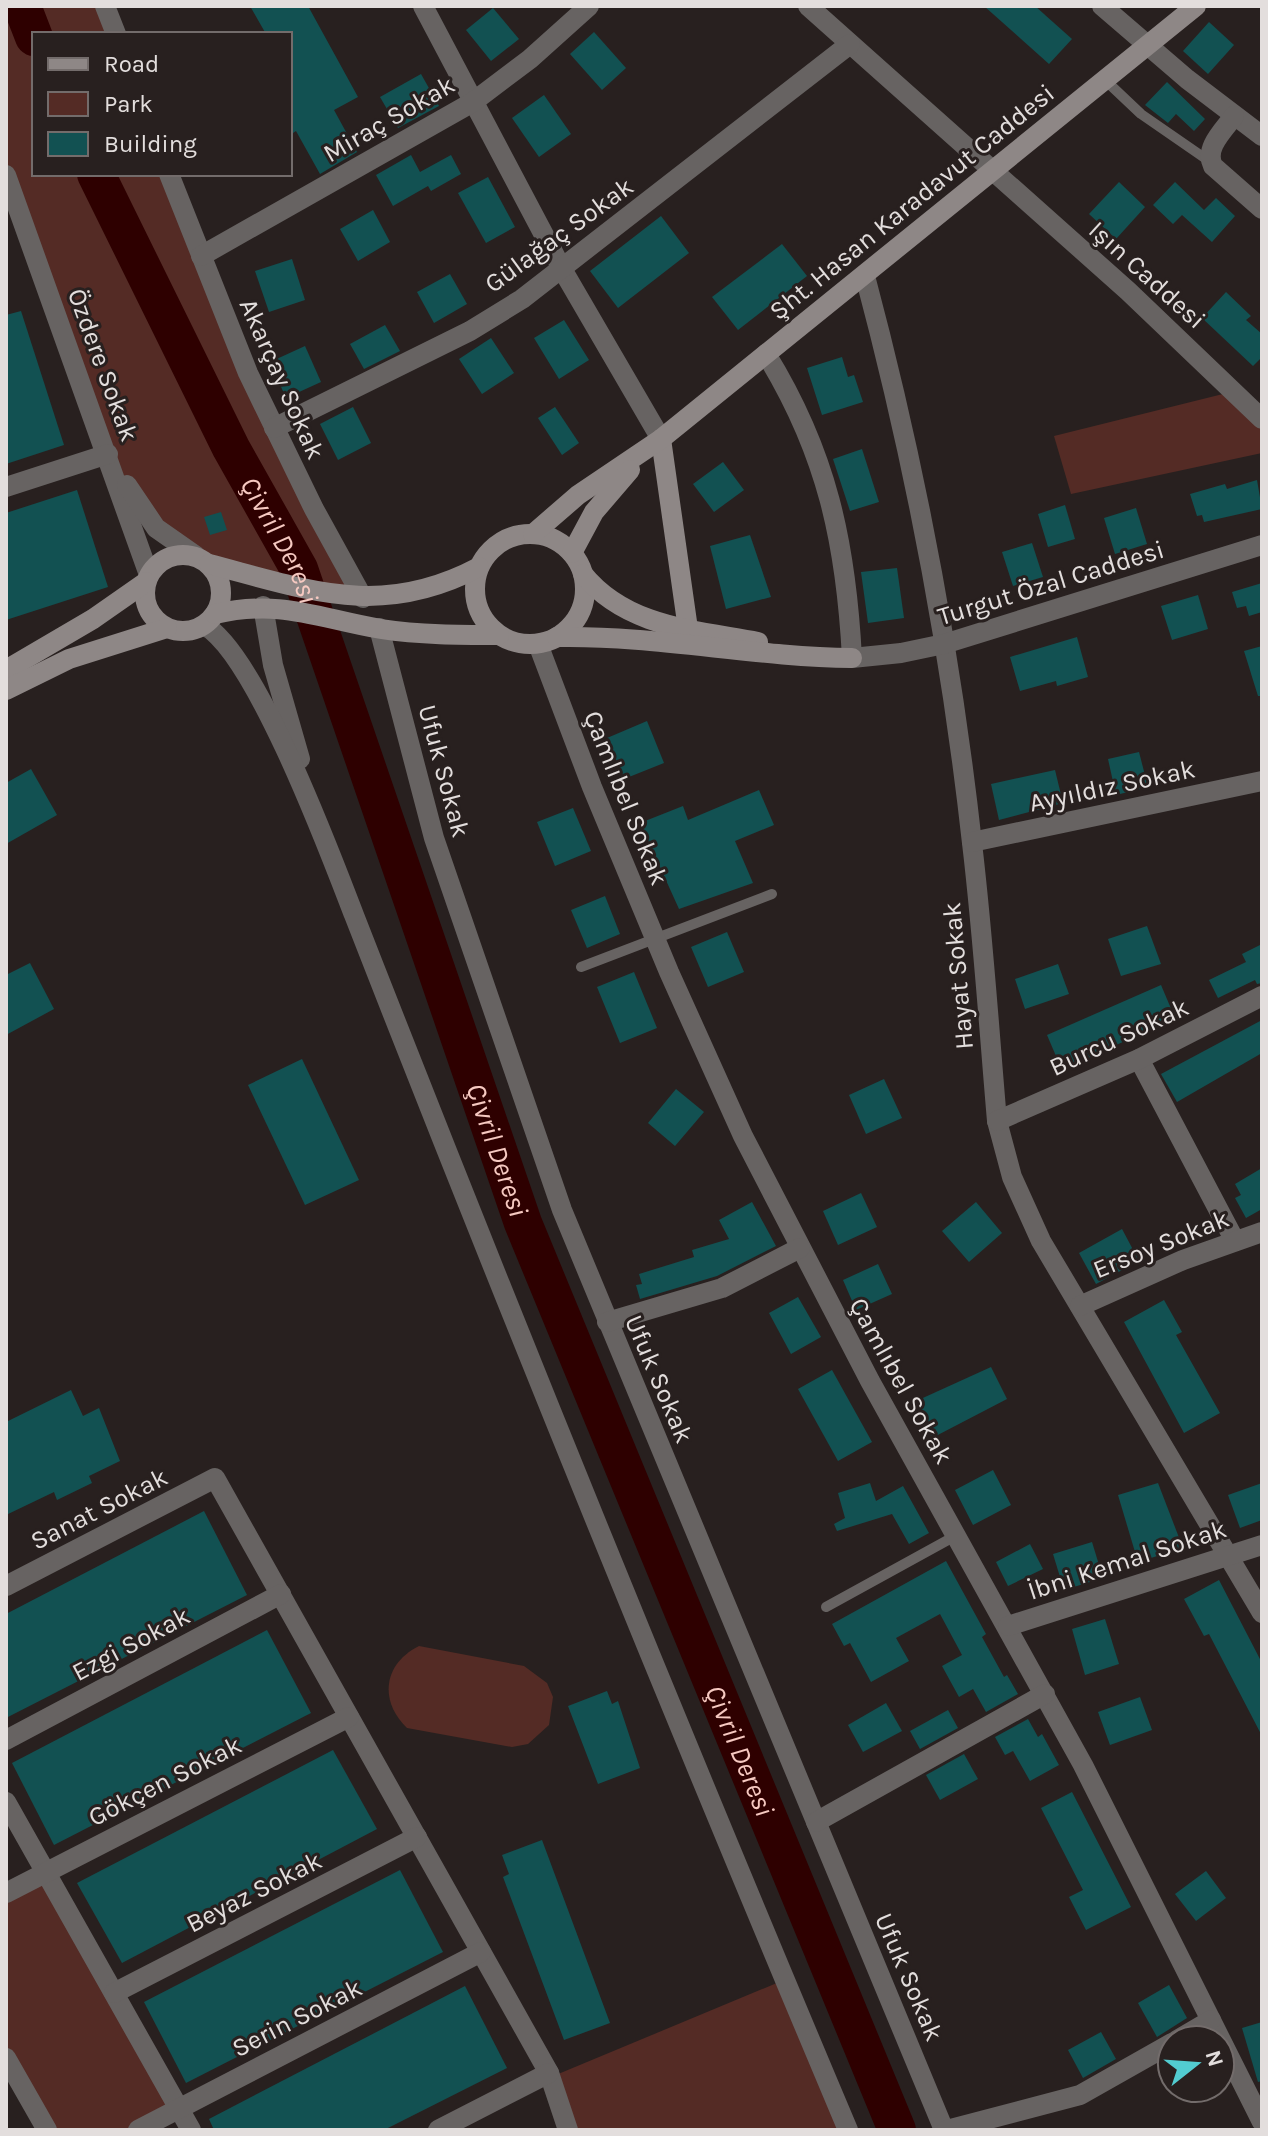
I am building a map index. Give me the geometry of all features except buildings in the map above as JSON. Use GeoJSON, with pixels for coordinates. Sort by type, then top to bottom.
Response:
{"type":"FeatureCollection","features":[{"type":"Feature","properties":{"kind":"street"},"geometry":{"type":"LineString","coordinates":[[105,6],[115,32]]}},
{"type":"Feature","properties":{"kind":"street"},"geometry":{"type":"LineString","coordinates":[[423,6],[562,269],[661,439],[688,629]]}},
{"type":"Feature","properties":{"kind":"street","name":"Miraç Sokak"},"geometry":{"type":"LineString","coordinates":[[201,256],[473,102],[530,59],[589,6]]}},
{"type":"Feature","properties":{"kind":"street","name":"Işın Caddesi"},"geometry":{"type":"LineString","coordinates":[[808,6],[1148,309],[1262,419]]}},
{"type":"Feature","properties":{"kind":"street"},"geometry":{"type":"LineString","coordinates":[[1102,6],[1262,136]]}},
{"type":"Feature","properties":{"kind":"street","name":"Şht. Hasan Karadavut Caddesi"},"geometry":{"type":"LineString","coordinates":[[661,439],[993,173],[1145,44],[1196,6]]}},
{"type":"Feature","properties":{"kind":"street","name":"Gülağaç Sokak"},"geometry":{"type":"LineString","coordinates":[[274,428],[470,331],[562,269],[850,44]]}},
{"type":"Feature","properties":{"kind":"street"},"geometry":{"type":"LineString","coordinates":[[1234,116],[1210,149],[1211,162],[1262,209]]}},
{"type":"Feature","properties":{"kind":"street","name":"Özdere Sokak"},"geometry":{"type":"LineString","coordinates":[[6,175],[108,454],[147,578]]}},
{"type":"Feature","properties":{"kind":"street","name":"Akarçay Sokak"},"geometry":{"type":"LineString","coordinates":[[170,176],[274,428],[363,598]]}},
{"type":"Feature","properties":{"kind":"street","name":"Hayat Sokak"},"geometry":{"type":"LineString","coordinates":[[865,276],[886,356],[944,644],[972,842],[997,1121],[1025,1208],[1262,1613]]}},
{"type":"Feature","properties":{"kind":"street"},"geometry":{"type":"LineString","coordinates":[[766,354],[805,422],[836,517],[848,581],[852,658]]}},
{"type":"Feature","properties":{"kind":"street"},"geometry":{"type":"LineString","coordinates":[[533,534],[578,495],[661,439]]}},
{"type":"Feature","properties":{"kind":"street"},"geometry":{"type":"LineString","coordinates":[[572,553],[603,499],[661,439]]}},
{"type":"Feature","properties":{"kind":"street"},"geometry":{"type":"LineString","coordinates":[[6,487],[108,454],[156,528],[202,560],[218,577],[221,592],[209,620]]}},
{"type":"Feature","properties":{"kind":"street"},"geometry":{"type":"LineString","coordinates":[[6,690],[69,659],[167,628],[189,631],[209,620],[270,606],[379,628],[499,635],[518,643],[548,641],[579,615],[584,595],[583,574],[572,553],[554,540],[533,534],[505,539],[490,551],[479,567],[475,585],[477,605],[485,622],[499,635]]}},
{"type":"Feature","properties":{"kind":"street","name":"Turgut Özal Caddesi"},"geometry":{"type":"LineString","coordinates":[[548,641],[617,638],[788,658],[852,658],[901,653],[944,644],[1262,545]]}},
{"type":"Feature","properties":{"kind":"street"},"geometry":{"type":"LineString","coordinates":[[6,670],[93,619],[147,578],[165,558],[180,554],[280,582],[363,598],[415,592],[479,567]]}},
{"type":"Feature","properties":{"kind":"street","name":"Turgut Özal Caddesi"},"geometry":{"type":"LineString","coordinates":[[583,574],[622,610],[688,629],[852,658]]}},
{"type":"Feature","properties":{"kind":"street"},"geometry":{"type":"LineString","coordinates":[[147,578],[146,605],[154,618],[167,628]]}},
{"type":"Feature","properties":{"kind":"street"},"geometry":{"type":"LineString","coordinates":[[270,606],[283,705],[334,862]]}},
{"type":"Feature","properties":{"kind":"street"},"geometry":{"type":"LineString","coordinates":[[209,620],[253,685],[334,862],[541,1388],[848,2130]]}},
{"type":"Feature","properties":{"kind":"street","name":"Ufuk Sokak"},"geometry":{"type":"LineString","coordinates":[[379,628],[434,838],[562,1210],[946,2130]]}},
{"type":"Feature","properties":{"kind":"street","name":"Çamlıbel Sokak"},"geometry":{"type":"LineString","coordinates":[[548,641],[592,787],[737,1122],[800,1248],[1045,1694],[1262,2122]]}},
{"type":"Feature","properties":{"kind":"street","name":"Ayyıldız Sokak"},"geometry":{"type":"LineString","coordinates":[[972,842],[1262,781]]}},
{"type":"Feature","properties":{"kind":"street","name":"Burcu Sokak"},"geometry":{"type":"LineString","coordinates":[[997,1121],[1139,1059],[1262,996]]}},
{"type":"Feature","properties":{"kind":"street"},"geometry":{"type":"LineString","coordinates":[[1139,1059],[1235,1241]]}},
{"type":"Feature","properties":{"kind":"street","name":"Ersoy Sokak"},"geometry":{"type":"LineString","coordinates":[[1080,1306],[1262,1232]]}},
{"type":"Feature","properties":{"kind":"street"},"geometry":{"type":"LineString","coordinates":[[607,1322],[722,1288],[800,1248]]}},
{"type":"Feature","properties":{"kind":"street","name":"Sanat Sokak"},"geometry":{"type":"LineString","coordinates":[[6,1586],[215,1478],[281,1594]]}},
{"type":"Feature","properties":{"kind":"street","name":"İbni Kemal Sokak"},"geometry":{"type":"LineString","coordinates":[[1008,1626],[1262,1545]]}},
{"type":"Feature","properties":{"kind":"street"},"geometry":{"type":"LineString","coordinates":[[281,1594],[549,2073],[568,2130]]}},
{"type":"Feature","properties":{"kind":"street","name":"Ezgi Sokak"},"geometry":{"type":"LineString","coordinates":[[6,1740],[281,1594]]}},
{"type":"Feature","properties":{"kind":"street"},"geometry":{"type":"LineString","coordinates":[[816,1822],[1045,1694]]}},
{"type":"Feature","properties":{"kind":"street","name":"Gökçen Sokak"},"geometry":{"type":"LineString","coordinates":[[6,1893],[349,1717]]}},
{"type":"Feature","properties":{"kind":"street"},"geometry":{"type":"LineString","coordinates":[[6,1802],[191,2130]]}},
{"type":"Feature","properties":{"kind":"street","name":"Beyaz Sokak"},"geometry":{"type":"LineString","coordinates":[[114,1993],[417,1837]]}},
{"type":"Feature","properties":{"kind":"street","name":"Serin Sokak"},"geometry":{"type":"LineString","coordinates":[[138,2130],[481,1952]]}},
{"type":"Feature","properties":{"kind":"street"},"geometry":{"type":"LineString","coordinates":[[1204,2024],[1211,2020]]}},
{"type":"Feature","properties":{"kind":"street"},"geometry":{"type":"LineString","coordinates":[[946,2130],[1080,2095],[1156,2052]]}},
{"type":"Feature","properties":{"kind":"street"},"geometry":{"type":"LineString","coordinates":[[6,2058],[47,2130]]}},
{"type":"Feature","properties":{"kind":"street"},"geometry":{"type":"LineString","coordinates":[[438,2130],[549,2073]]}},
{"type":"Feature","properties":{"kind":"lane"},"geometry":{"type":"LineString","coordinates":[[1104,79],[1141,114],[1211,162]]}},
{"type":"Feature","properties":{"kind":"lane"},"geometry":{"type":"LineString","coordinates":[[581,967],[772,894]]}},
{"type":"Feature","properties":{"kind":"lane"},"geometry":{"type":"LineString","coordinates":[[826,1607],[957,1535]]}},
{"type":"Feature","properties":{"kind":"green space"},"geometry":{"type":"Polygon","coordinates":[[[6,6],[105,6],[115,32],[32,32],[32,176],[170,176],[225,319],[363,598],[252,576],[174,544],[108,454],[6,175],[6,6]]]}},
{"type":"Feature","properties":{"kind":"green space"},"geometry":{"type":"Polygon","coordinates":[[[1235,391],[1262,419],[1262,453],[1071,494],[1054,436],[1235,391]]]}},
{"type":"Feature","properties":{"kind":"green space"},"geometry":{"type":"Polygon","coordinates":[[[419,1646],[524,1666],[547,1683],[553,1697],[549,1725],[528,1744],[512,1747],[407,1728],[392,1706],[389,1684],[398,1663],[419,1646]]]}},
{"type":"Feature","properties":{"kind":"green space"},"geometry":{"type":"Polygon","coordinates":[[[46,1871],[179,2108],[138,2130],[47,2130],[6,2058],[6,1893],[46,1871]]]}},
{"type":"Feature","properties":{"kind":"green space"},"geometry":{"type":"Polygon","coordinates":[[[784,1980],[848,2130],[568,2130],[551,2077],[784,1980]]]}},
{"type":"Feature","properties":{"kind":"waterway","name":"Çivril Deresi"},"geometry":{"type":"LineString","coordinates":[[22,6],[32,32]]}},
{"type":"Feature","properties":{"kind":"waterway","name":"Çivril Deresi"},"geometry":{"type":"LineString","coordinates":[[97,176],[231,448],[299,569],[523,1223],[897,2130]]}}]}
